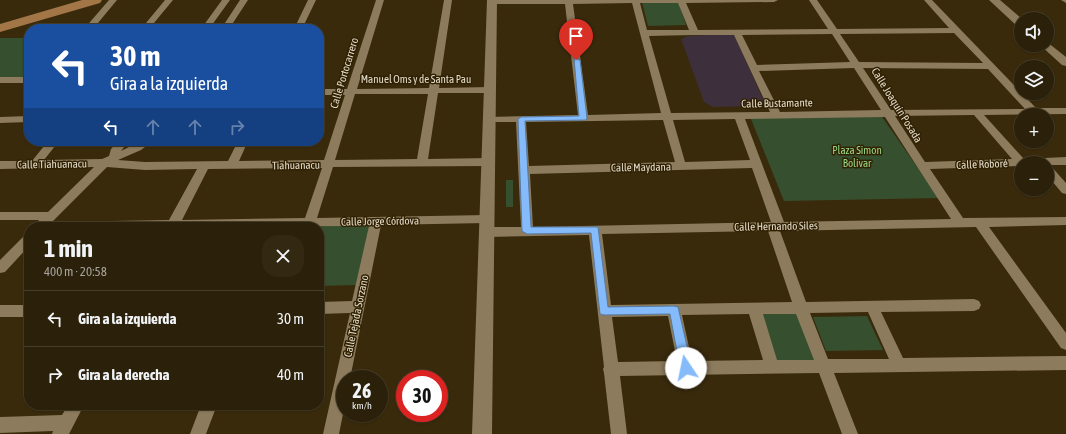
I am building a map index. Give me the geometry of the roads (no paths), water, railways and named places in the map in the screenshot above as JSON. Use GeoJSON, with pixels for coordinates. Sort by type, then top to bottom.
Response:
{"type":"FeatureCollection","features":[{"type":"Feature","properties":{"kind":"main road"},"geometry":{"type":"LineString","coordinates":[[0,22],[75,0]]}},
{"type":"Feature","properties":{"kind":"main road"},"geometry":{"type":"LineString","coordinates":[[0,28],[96,0]]}},
{"type":"Feature","properties":{"kind":"street"},"geometry":{"type":"LineString","coordinates":[[92,24],[113,0]]}},
{"type":"Feature","properties":{"kind":"street"},"geometry":{"type":"LineString","coordinates":[[150,24],[169,0]]}},
{"type":"Feature","properties":{"kind":"street"},"geometry":{"type":"LineString","coordinates":[[209,24],[226,0]]}},
{"type":"Feature","properties":{"kind":"street"},"geometry":{"type":"LineString","coordinates":[[228,24],[244,0]]}},
{"type":"Feature","properties":{"kind":"street"},"geometry":{"type":"LineString","coordinates":[[300,24],[312,0]]}},
{"type":"Feature","properties":{"kind":"street","name":"Calle Portocarrero"},"geometry":{"type":"LineString","coordinates":[[310,222],[380,0]]}},
{"type":"Feature","properties":{"kind":"street"},"geometry":{"type":"LineString","coordinates":[[422,163],[448,0]]}},
{"type":"Feature","properties":{"kind":"street"},"geometry":{"type":"LineString","coordinates":[[682,0],[695,33]]}},
{"type":"Feature","properties":{"kind":"street"},"geometry":{"type":"LineString","coordinates":[[482,434],[492,1],[774,0]]}},
{"type":"Feature","properties":{"kind":"street","name":"Calle Joaquin Posada"},"geometry":{"type":"LineString","coordinates":[[813,0],[858,65],[887,114],[960,223]]}},
{"type":"Feature","properties":{"kind":"street"},"geometry":{"type":"LineString","coordinates":[[928,0],[1030,108]]}},
{"type":"Feature","properties":{"kind":"street"},"geometry":{"type":"LineString","coordinates":[[994,0],[1014,18]]}},
{"type":"Feature","properties":{"kind":"street"},"geometry":{"type":"LineString","coordinates":[[569,1],[583,118]]}},
{"type":"Feature","properties":{"kind":"street"},"geometry":{"type":"LineString","coordinates":[[635,1],[681,166]]}},
{"type":"Feature","properties":{"kind":"street"},"geometry":{"type":"LineString","coordinates":[[644,33],[956,30]]}},
{"type":"Feature","properties":{"kind":"street"},"geometry":{"type":"LineString","coordinates":[[737,33],[776,115]]}},
{"type":"Feature","properties":{"kind":"street"},"geometry":{"type":"LineString","coordinates":[[1054,52],[1066,63]]}},
{"type":"Feature","properties":{"kind":"street"},"geometry":{"type":"LineString","coordinates":[[753,68],[858,65],[990,66]]}},
{"type":"Feature","properties":{"kind":"street"},"geometry":{"type":"LineString","coordinates":[[0,80],[24,80]]}},
{"type":"Feature","properties":{"kind":"street","name":"Manuel Oms y de Santa Pau"},"geometry":{"type":"LineString","coordinates":[[324,92],[490,90]]}},
{"type":"Feature","properties":{"kind":"street","name":"Calle Bustamante"},"geometry":{"type":"LineString","coordinates":[[1054,111],[1066,111]]}},
{"type":"Feature","properties":{"kind":"street"},"geometry":{"type":"LineString","coordinates":[[976,112],[1016,156]]}},
{"type":"Feature","properties":{"kind":"street","name":"Calle Bustamante"},"geometry":{"type":"LineString","coordinates":[[489,119],[1014,112]]}},
{"type":"Feature","properties":{"kind":"street"},"geometry":{"type":"LineString","coordinates":[[739,116],[757,164],[801,308],[850,434]]}},
{"type":"Feature","properties":{"kind":"street"},"geometry":{"type":"LineString","coordinates":[[0,120],[24,119]]}},
{"type":"Feature","properties":{"kind":"street"},"geometry":{"type":"LineString","coordinates":[[521,119],[525,170],[527,231]]}},
{"type":"Feature","properties":{"kind":"street"},"geometry":{"type":"LineString","coordinates":[[35,165],[50,146]]}},
{"type":"Feature","properties":{"kind":"street"},"geometry":{"type":"LineString","coordinates":[[114,156],[116,149],[119,146]]}},
{"type":"Feature","properties":{"kind":"street"},"geometry":{"type":"LineString","coordinates":[[45,222],[104,163],[114,156],[126,154],[140,146]]}},
{"type":"Feature","properties":{"kind":"street"},"geometry":{"type":"LineString","coordinates":[[231,166],[241,146]]}},
{"type":"Feature","properties":{"kind":"street","name":"Calle Roboré"},"geometry":{"type":"LineString","coordinates":[[1054,163],[1066,161]]}},
{"type":"Feature","properties":{"kind":"street","name":"Tiahuanacu"},"geometry":{"type":"LineString","coordinates":[[104,163],[145,166],[231,166],[488,162]]}},
{"type":"Feature","properties":{"kind":"street","name":"Calle Roboré"},"geometry":{"type":"LineString","coordinates":[[922,166],[1014,162]]}},
{"type":"Feature","properties":{"kind":"street","name":"Calle Tiahuanacu"},"geometry":{"type":"LineString","coordinates":[[0,165],[104,163]]}},
{"type":"Feature","properties":{"kind":"street","name":"Calle Maydana"},"geometry":{"type":"LineString","coordinates":[[525,170],[757,164]]}},
{"type":"Feature","properties":{"kind":"street"},"geometry":{"type":"LineString","coordinates":[[174,222],[204,166]]}},
{"type":"Feature","properties":{"kind":"street"},"geometry":{"type":"LineString","coordinates":[[1054,176],[1066,190]]}},
{"type":"Feature","properties":{"kind":"street"},"geometry":{"type":"LineString","coordinates":[[0,216],[50,216]]}},
{"type":"Feature","properties":{"kind":"street","name":"Calle Jorge Córdova"},"geometry":{"type":"LineString","coordinates":[[310,222],[376,221],[487,226]]}},
{"type":"Feature","properties":{"kind":"street","name":"Calle Tejada Sorzano"},"geometry":{"type":"LineString","coordinates":[[331,434],[376,221]]}},
{"type":"Feature","properties":{"kind":"street","name":"Calle Hernando Siles"},"geometry":{"type":"LineString","coordinates":[[487,226],[527,231],[1066,221]]}},
{"type":"Feature","properties":{"kind":"street"},"geometry":{"type":"LineString","coordinates":[[978,222],[1066,344]]}},
{"type":"Feature","properties":{"kind":"street"},"geometry":{"type":"LineString","coordinates":[[595,230],[610,369],[619,434]]}},
{"type":"Feature","properties":{"kind":"street"},"geometry":{"type":"LineString","coordinates":[[0,268],[24,243]]}},
{"type":"Feature","properties":{"kind":"street"},"geometry":{"type":"LineString","coordinates":[[604,311],[974,305]]}},
{"type":"Feature","properties":{"kind":"street"},"geometry":{"type":"LineString","coordinates":[[324,308],[358,307]]}},
{"type":"Feature","properties":{"kind":"street"},"geometry":{"type":"LineString","coordinates":[[872,307],[900,365]]}},
{"type":"Feature","properties":{"kind":"street"},"geometry":{"type":"LineString","coordinates":[[754,309],[772,367]]}},
{"type":"Feature","properties":{"kind":"street"},"geometry":{"type":"LineString","coordinates":[[674,310],[686,368]]}},
{"type":"Feature","properties":{"kind":"street"},"geometry":{"type":"LineString","coordinates":[[0,311],[24,311]]}},
{"type":"Feature","properties":{"kind":"street"},"geometry":{"type":"LineString","coordinates":[[610,369],[1066,363]]}},
{"type":"Feature","properties":{"kind":"street"},"geometry":{"type":"LineString","coordinates":[[0,425],[63,429],[73,410]]}},
{"type":"Feature","properties":{"kind":"street"},"geometry":{"type":"LineString","coordinates":[[198,434],[207,410]]}},
{"type":"Feature","properties":{"kind":"park label","name":"Plaza Simon Bolivar"},"geometry":{"type":"Point","coordinates":[857,156]}}]}
